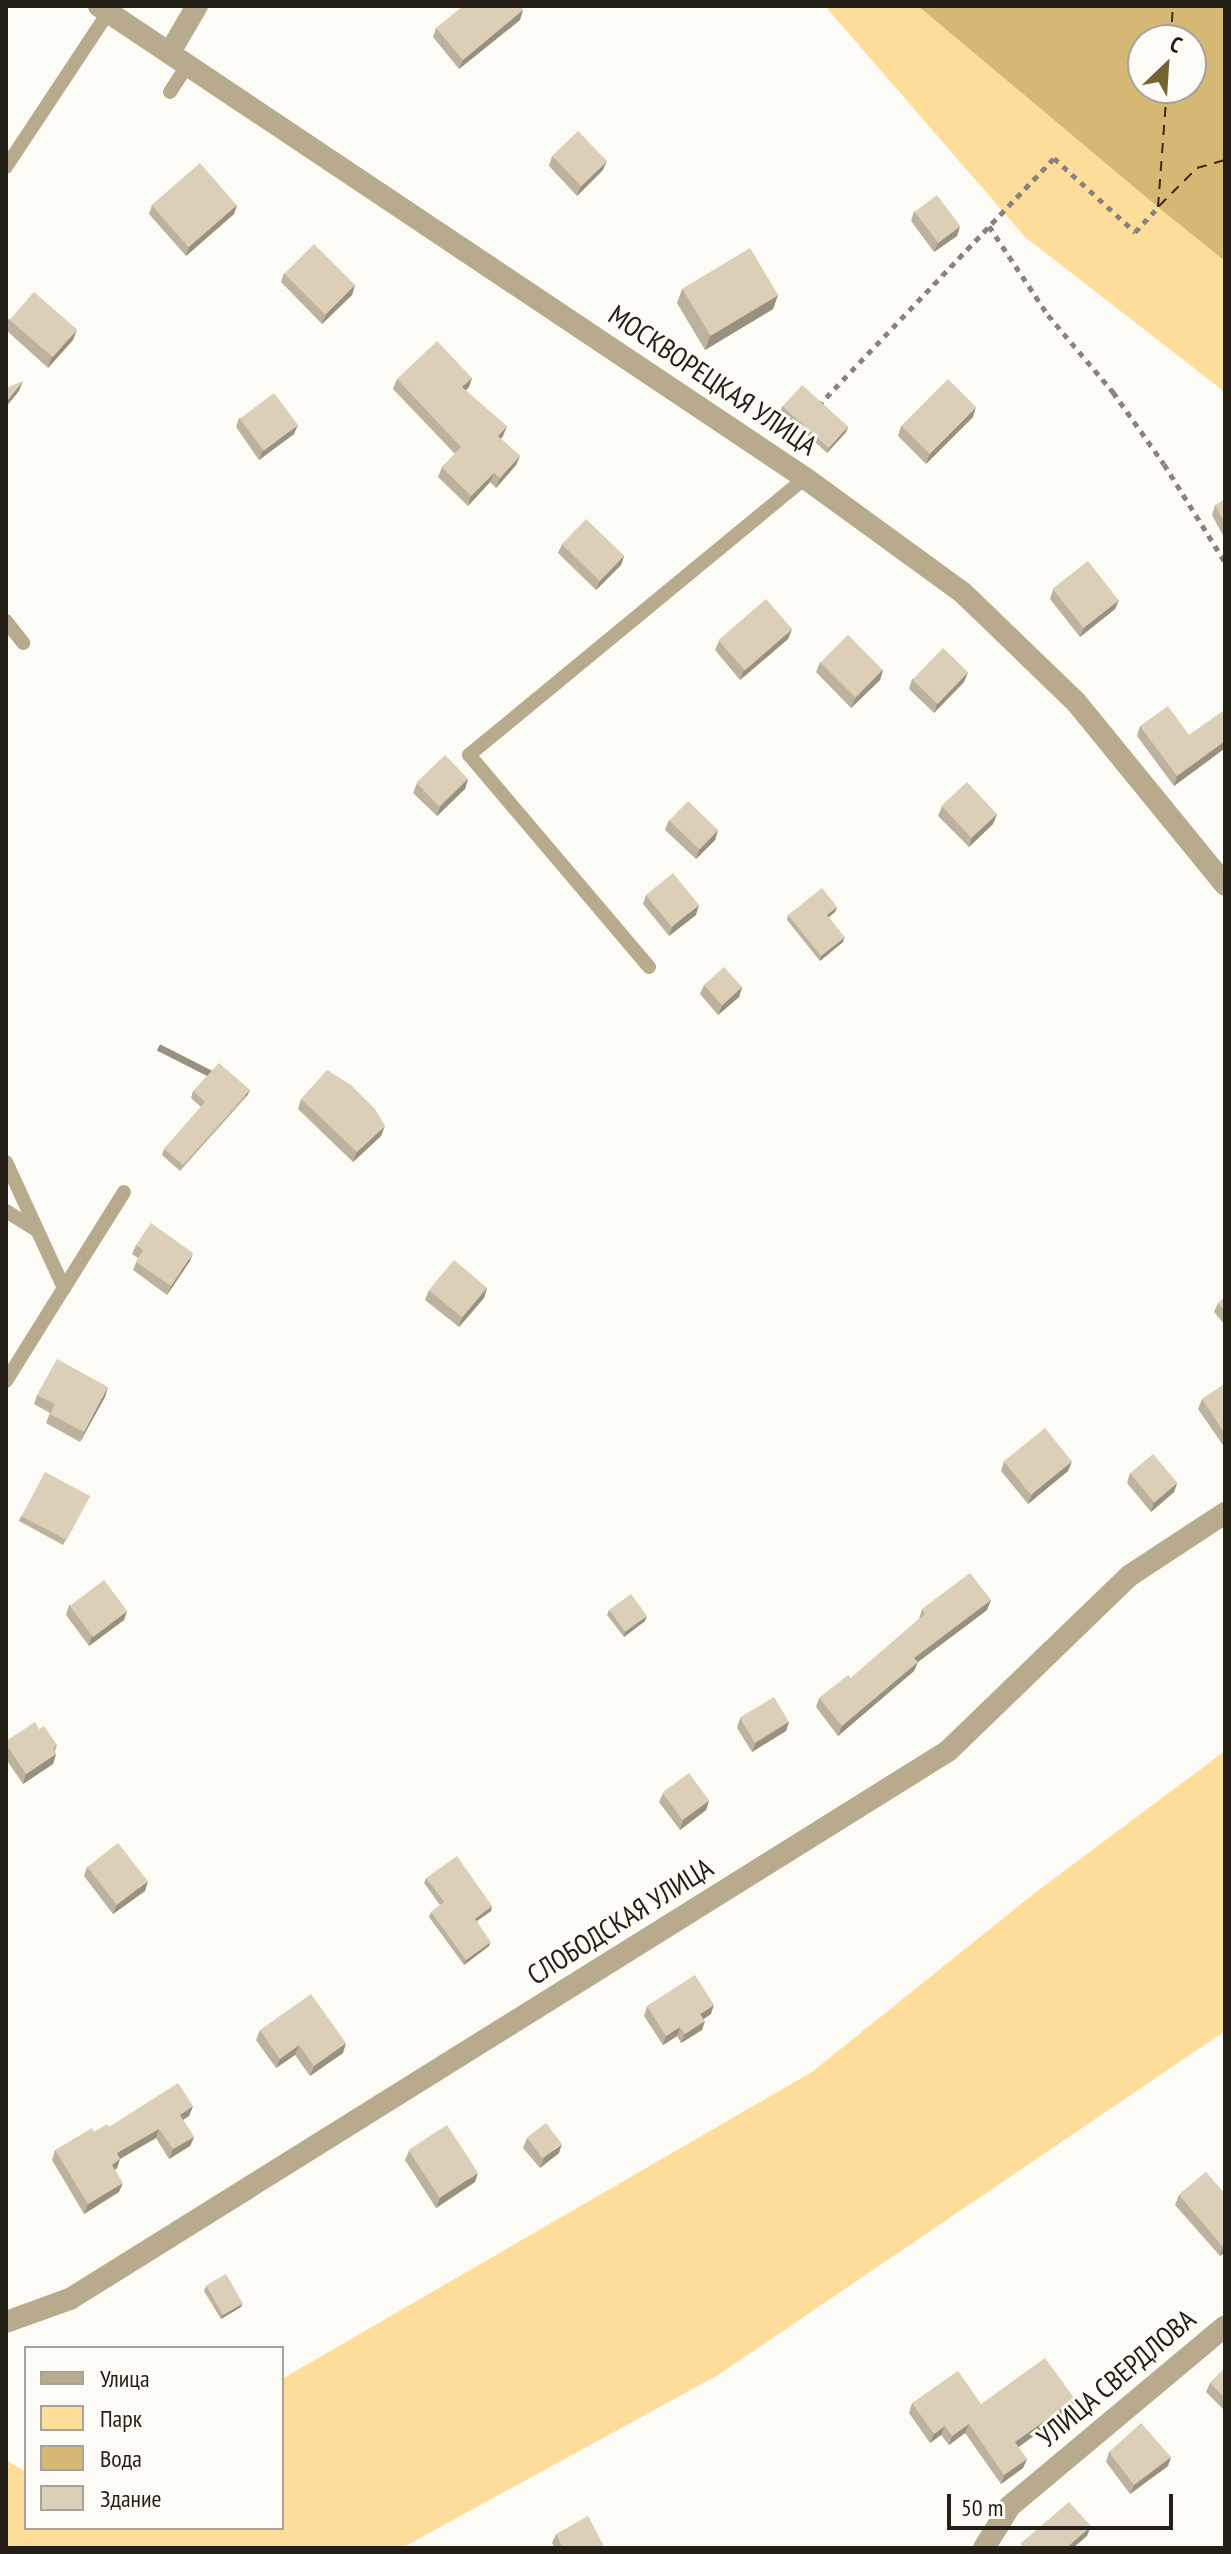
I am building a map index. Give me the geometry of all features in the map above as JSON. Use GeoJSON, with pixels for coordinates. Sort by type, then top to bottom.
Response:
{"type":"FeatureCollection","features":[{"type":"Feature","properties":{"kind":"street"},"geometry":{"type":"LineString","coordinates":[[179,58],[197,6]]}},
{"type":"Feature","properties":{"kind":"street","name":"МОСКВОРЕЦКАЯ УЛИЦА"},"geometry":{"type":"LineString","coordinates":[[103,9],[805,478],[962,592],[1076,702],[1225,885]]}},
{"type":"Feature","properties":{"kind":"street","name":"СЛОБОДСКАЯ УЛИЦА"},"geometry":{"type":"LineString","coordinates":[[6,2322],[70,2299],[948,1751],[1129,1576],[1225,1513]]}},
{"type":"Feature","properties":{"kind":"street","name":"УЛИЦА СВЕРДЛОВА"},"geometry":{"type":"LineString","coordinates":[[984,2548],[1010,2506],[1225,2326]]}},
{"type":"Feature","properties":{"kind":"lane"},"geometry":{"type":"LineString","coordinates":[[6,167],[103,9]]}},
{"type":"Feature","properties":{"kind":"lane"},"geometry":{"type":"LineString","coordinates":[[170,92],[179,58]]}},
{"type":"Feature","properties":{"kind":"lane"},"geometry":{"type":"LineString","coordinates":[[649,967],[469,755],[805,478]]}},
{"type":"Feature","properties":{"kind":"lane"},"geometry":{"type":"LineString","coordinates":[[6,621],[23,643]]}},
{"type":"Feature","properties":{"kind":"lane"},"geometry":{"type":"LineString","coordinates":[[6,1162],[64,1288]]}},
{"type":"Feature","properties":{"kind":"lane"},"geometry":{"type":"LineString","coordinates":[[6,1381],[124,1192]]}},
{"type":"Feature","properties":{"kind":"lane"},"geometry":{"type":"LineString","coordinates":[[6,1211],[37,1231]]}},
{"type":"Feature","properties":{"kind":"path"},"geometry":{"type":"LineString","coordinates":[[770,456],[1054,158],[1135,232],[1158,207]]}},
{"type":"Feature","properties":{"kind":"path"},"geometry":{"type":"LineString","coordinates":[[989,226],[1048,315],[1113,392],[1147,440],[1225,562]]}},
{"type":"Feature","properties":{"kind":"green space"},"geometry":{"type":"Polygon","coordinates":[[[825,6],[918,6],[1225,261],[1225,392],[1025,237],[825,6]]]}},
{"type":"Feature","properties":{"kind":"green space"},"geometry":{"type":"Polygon","coordinates":[[[1225,1751],[1225,2031],[718,2375],[402,2548],[6,2548],[6,2460],[24,2471],[24,2530],[284,2530],[284,2378],[812,2072],[1036,1892],[1225,1751]]]}},
{"type":"Feature","properties":{"kind":"water"},"geometry":{"type":"Polygon","coordinates":[[[918,6],[1225,6],[1225,261],[1158,207],[918,6]]]}},
{"type":"Feature","properties":{"kind":"building"},"geometry":{"type":"Polygon","coordinates":[[[463,6],[520,6],[523,10],[463,60],[436,28],[463,6]]]}},
{"type":"Feature","properties":{"kind":"building"},"geometry":{"type":"Polygon","coordinates":[[[578,131],[607,161],[581,186],[552,156],[578,131]]]}},
{"type":"Feature","properties":{"kind":"building"},"geometry":{"type":"Polygon","coordinates":[[[200,163],[237,205],[188,247],[152,205],[200,163]]]}},
{"type":"Feature","properties":{"kind":"building"},"geometry":{"type":"Polygon","coordinates":[[[937,195],[960,226],[938,243],[915,212],[937,195]]]}},
{"type":"Feature","properties":{"kind":"building"},"geometry":{"type":"Polygon","coordinates":[[[314,244],[355,285],[325,315],[284,274],[314,244]]]}},
{"type":"Feature","properties":{"kind":"building"},"geometry":{"type":"Polygon","coordinates":[[[750,248],[778,295],[711,336],[682,289],[750,248]]]}},
{"type":"Feature","properties":{"kind":"building"},"geometry":{"type":"Polygon","coordinates":[[[34,292],[77,329],[53,357],[10,320],[34,292]]]}},
{"type":"Feature","properties":{"kind":"building"},"geometry":{"type":"Polygon","coordinates":[[[437,341],[472,378],[462,387],[507,426],[498,436],[520,456],[500,478],[494,473],[471,496],[442,467],[461,447],[397,379],[437,341]]]}},
{"type":"Feature","properties":{"kind":"building"},"geometry":{"type":"Polygon","coordinates":[[[948,379],[976,407],[930,454],[901,426],[948,379]]]}},
{"type":"Feature","properties":{"kind":"building"},"geometry":{"type":"Polygon","coordinates":[[[23,381],[6,402],[6,388],[23,381]]]}},
{"type":"Feature","properties":{"kind":"building"},"geometry":{"type":"Polygon","coordinates":[[[802,385],[848,426],[829,448],[783,407],[802,385]]]}},
{"type":"Feature","properties":{"kind":"building"},"geometry":{"type":"Polygon","coordinates":[[[274,393],[298,425],[264,451],[240,419],[274,393]]]}},
{"type":"Feature","properties":{"kind":"building"},"geometry":{"type":"Polygon","coordinates":[[[1225,500],[1225,523],[1215,505],[1225,500]]]}},
{"type":"Feature","properties":{"kind":"building"},"geometry":{"type":"Polygon","coordinates":[[[586,519],[624,556],[600,581],[562,544],[586,519]]]}},
{"type":"Feature","properties":{"kind":"building"},"geometry":{"type":"Polygon","coordinates":[[[1088,561],[1119,600],[1083,628],[1053,589],[1088,561]]]}},
{"type":"Feature","properties":{"kind":"building"},"geometry":{"type":"Polygon","coordinates":[[[766,599],[792,629],[745,671],[718,640],[766,599]]]}},
{"type":"Feature","properties":{"kind":"building"},"geometry":{"type":"Polygon","coordinates":[[[848,635],[883,670],[855,697],[820,663],[848,635]]]}},
{"type":"Feature","properties":{"kind":"building"},"geometry":{"type":"Polygon","coordinates":[[[943,648],[968,672],[938,704],[912,680],[943,648]]]}},
{"type":"Feature","properties":{"kind":"building"},"geometry":{"type":"Polygon","coordinates":[[[1168,706],[1189,735],[1225,710],[1225,741],[1177,776],[1140,726],[1168,706]]]}},
{"type":"Feature","properties":{"kind":"building"},"geometry":{"type":"Polygon","coordinates":[[[445,755],[468,779],[439,807],[416,783],[445,755]]]}},
{"type":"Feature","properties":{"kind":"building"},"geometry":{"type":"Polygon","coordinates":[[[967,782],[997,814],[971,838],[941,806],[967,782]]]}},
{"type":"Feature","properties":{"kind":"building"},"geometry":{"type":"Polygon","coordinates":[[[688,801],[718,830],[699,850],[669,820],[688,801]]]}},
{"type":"Feature","properties":{"kind":"building"},"geometry":{"type":"Polygon","coordinates":[[[673,873],[699,905],[672,927],[646,895],[673,873]]]}},
{"type":"Feature","properties":{"kind":"building"},"geometry":{"type":"Polygon","coordinates":[[[822,888],[837,907],[827,915],[845,937],[821,956],[788,915],[822,888]]]}},
{"type":"Feature","properties":{"kind":"building"},"geometry":{"type":"Polygon","coordinates":[[[724,967],[742,987],[722,1005],[704,985],[724,967]]]}},
{"type":"Feature","properties":{"kind":"building"},"geometry":{"type":"Polygon","coordinates":[[[219,1063],[250,1090],[183,1165],[164,1149],[205,1102],[193,1091],[219,1063]]]}},
{"type":"Feature","properties":{"kind":"building"},"geometry":{"type":"Polygon","coordinates":[[[327,1070],[351,1085],[375,1109],[385,1126],[357,1152],[301,1099],[327,1070]]]}},
{"type":"Feature","properties":{"kind":"building"},"geometry":{"type":"Polygon","coordinates":[[[151,1223],[193,1253],[171,1286],[136,1262],[143,1250],[136,1245],[151,1223]]]}},
{"type":"Feature","properties":{"kind":"building"},"geometry":{"type":"Polygon","coordinates":[[[454,1260],[487,1288],[462,1318],[429,1290],[454,1260]]]}},
{"type":"Feature","properties":{"kind":"building"},"geometry":{"type":"Polygon","coordinates":[[[1225,1297],[1225,1311],[1218,1303],[1225,1297]]]}},
{"type":"Feature","properties":{"kind":"building"},"geometry":{"type":"Polygon","coordinates":[[[57,1359],[108,1387],[84,1432],[50,1414],[55,1404],[37,1395],[57,1359]]]}},
{"type":"Feature","properties":{"kind":"building"},"geometry":{"type":"Polygon","coordinates":[[[1225,1384],[1225,1434],[1202,1399],[1225,1384]]]}},
{"type":"Feature","properties":{"kind":"building"},"geometry":{"type":"Polygon","coordinates":[[[1045,1428],[1072,1461],[1031,1495],[1004,1461],[1045,1428]]]}},
{"type":"Feature","properties":{"kind":"building"},"geometry":{"type":"Polygon","coordinates":[[[1153,1454],[1177,1483],[1154,1502],[1130,1473],[1153,1454]]]}},
{"type":"Feature","properties":{"kind":"building"},"geometry":{"type":"Polygon","coordinates":[[[45,1472],[90,1496],[67,1540],[22,1516],[45,1472]]]}},
{"type":"Feature","properties":{"kind":"building"},"geometry":{"type":"Polygon","coordinates":[[[970,1573],[991,1600],[914,1658],[918,1662],[842,1726],[819,1698],[848,1675],[851,1678],[925,1614],[922,1609],[970,1573]]]}},
{"type":"Feature","properties":{"kind":"building"},"geometry":{"type":"Polygon","coordinates":[[[104,1580],[127,1611],[93,1637],[70,1606],[104,1580]]]}},
{"type":"Feature","properties":{"kind":"building"},"geometry":{"type":"Polygon","coordinates":[[[631,1594],[647,1616],[625,1632],[609,1610],[631,1594]]]}},
{"type":"Feature","properties":{"kind":"building"},"geometry":{"type":"Polygon","coordinates":[[[774,1697],[789,1722],[755,1742],[740,1718],[774,1697]]]}},
{"type":"Feature","properties":{"kind":"building"},"geometry":{"type":"Polygon","coordinates":[[[35,1722],[39,1729],[44,1726],[57,1745],[53,1748],[56,1754],[26,1774],[6,1741],[35,1722]]]}},
{"type":"Feature","properties":{"kind":"building"},"geometry":{"type":"Polygon","coordinates":[[[689,1773],[709,1801],[682,1820],[662,1792],[689,1773]]]}},
{"type":"Feature","properties":{"kind":"building"},"geometry":{"type":"Polygon","coordinates":[[[118,1843],[148,1881],[117,1905],[87,1867],[118,1843]]]}},
{"type":"Feature","properties":{"kind":"building"},"geometry":{"type":"Polygon","coordinates":[[[457,1856],[492,1906],[475,1919],[491,1942],[466,1960],[431,1912],[444,1902],[426,1878],[457,1856]]]}},
{"type":"Feature","properties":{"kind":"building"},"geometry":{"type":"Polygon","coordinates":[[[695,1975],[714,2005],[700,2014],[705,2021],[685,2034],[680,2027],[666,2036],[647,2006],[695,1975]]]}},
{"type":"Feature","properties":{"kind":"building"},"geometry":{"type":"Polygon","coordinates":[[[311,1994],[346,2043],[314,2066],[299,2045],[280,2059],[260,2030],[311,1994]]]}},
{"type":"Feature","properties":{"kind":"building"},"geometry":{"type":"Polygon","coordinates":[[[178,2083],[193,2106],[180,2115],[194,2137],[173,2149],[159,2129],[117,2153],[120,2159],[112,2165],[123,2183],[88,2204],[55,2150],[92,2128],[94,2132],[107,2124],[109,2127],[178,2083]]]}},
{"type":"Feature","properties":{"kind":"building"},"geometry":{"type":"Polygon","coordinates":[[[546,2123],[562,2144],[542,2158],[527,2137],[546,2123]]]}},
{"type":"Feature","properties":{"kind":"building"},"geometry":{"type":"Polygon","coordinates":[[[447,2125],[478,2173],[439,2198],[408,2150],[447,2125]]]}},
{"type":"Feature","properties":{"kind":"building"},"geometry":{"type":"Polygon","coordinates":[[[1206,2172],[1225,2194],[1223,2247],[1179,2195],[1206,2172]]]}},
{"type":"Feature","properties":{"kind":"building"},"geometry":{"type":"Polygon","coordinates":[[[226,2274],[243,2303],[223,2315],[206,2286],[226,2274]]]}},
{"type":"Feature","properties":{"kind":"building"},"geometry":{"type":"Polygon","coordinates":[[[1045,2358],[1075,2399],[1015,2442],[1027,2459],[1004,2475],[969,2424],[952,2436],[945,2426],[934,2434],[912,2403],[958,2371],[981,2404],[1045,2358]]]}},
{"type":"Feature","properties":{"kind":"building"},"geometry":{"type":"Polygon","coordinates":[[[1225,2368],[1225,2398],[1210,2383],[1225,2368]]]}},
{"type":"Feature","properties":{"kind":"building"},"geometry":{"type":"Polygon","coordinates":[[[1141,2423],[1171,2457],[1134,2485],[1109,2452],[1141,2423]]]}},
{"type":"Feature","properties":{"kind":"building"},"geometry":{"type":"Polygon","coordinates":[[[1069,2502],[1091,2526],[1066,2548],[1024,2548],[1020,2544],[1069,2502]]]}},
{"type":"Feature","properties":{"kind":"building"},"geometry":{"type":"Polygon","coordinates":[[[588,2516],[605,2548],[563,2548],[556,2534],[588,2516]]]}},
{"type":"Feature","properties":{"kind":"ferry route"},"geometry":{"type":"LineString","coordinates":[[1172,24],[1173,6]]}},
{"type":"Feature","properties":{"kind":"ferry route"},"geometry":{"type":"LineString","coordinates":[[1158,207],[1166,104]]}},
{"type":"Feature","properties":{"kind":"ferry route"},"geometry":{"type":"LineString","coordinates":[[1159,206],[1197,168],[1225,160]]}}]}
